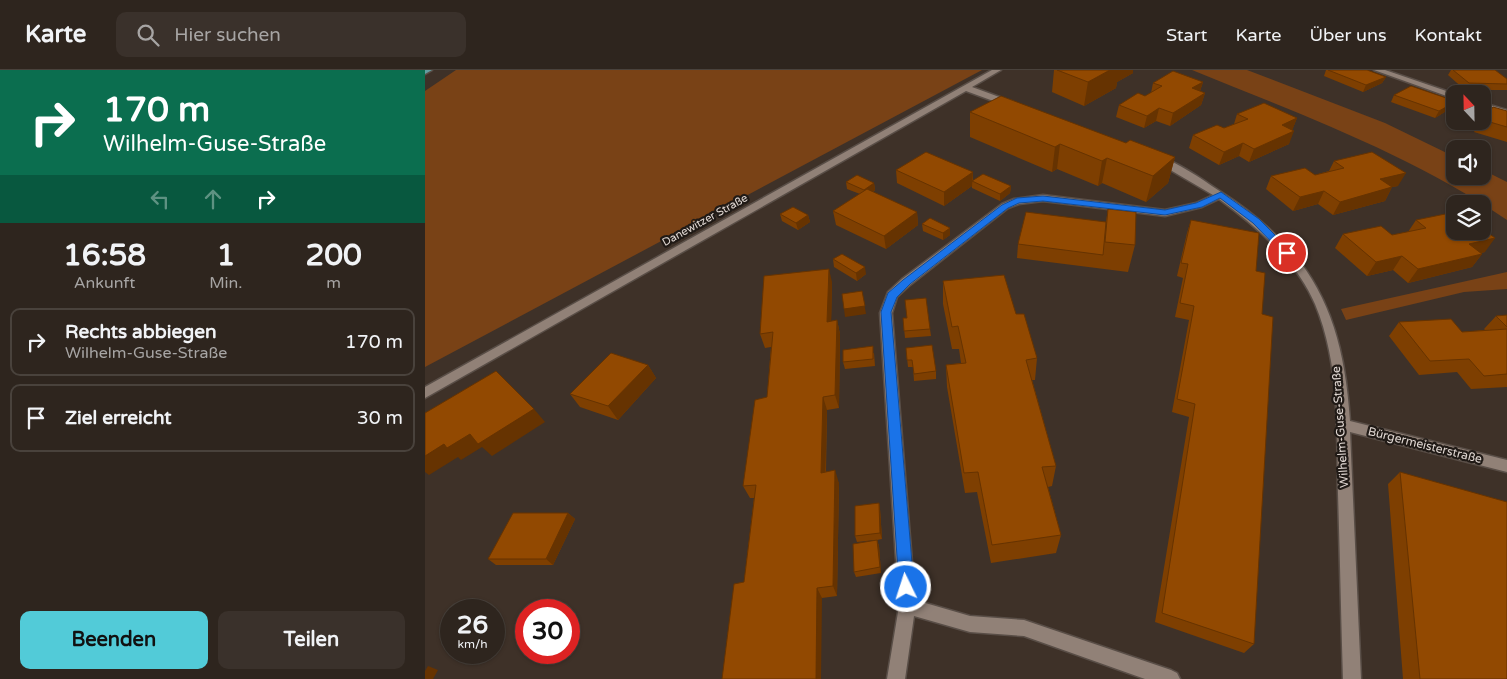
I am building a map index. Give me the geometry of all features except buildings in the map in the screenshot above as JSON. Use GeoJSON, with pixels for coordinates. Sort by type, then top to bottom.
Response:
{"type":"FeatureCollection","features":[{"type":"Feature","properties":{"kind":"street","name":"Danewitzer Straße"},"geometry":{"type":"LineString","coordinates":[[425,392],[997,70]]}},
{"type":"Feature","properties":{"kind":"street"},"geometry":{"type":"LineString","coordinates":[[1378,70],[1446,95]]}},
{"type":"Feature","properties":{"kind":"street"},"geometry":{"type":"LineString","coordinates":[[966,88],[1020,108]]}},
{"type":"Feature","properties":{"kind":"street"},"geometry":{"type":"LineString","coordinates":[[1491,107],[1507,112]]}},
{"type":"Feature","properties":{"kind":"street","name":"Wilhelm-Guse-Straße"},"geometry":{"type":"LineString","coordinates":[[1145,153],[1190,176],[1221,195],[1256,221],[1287,253],[1308,280],[1329,327],[1337,367],[1343,424],[1352,679]]}},
{"type":"Feature","properties":{"kind":"street"},"geometry":{"type":"LineString","coordinates":[[896,679],[907,606],[886,312],[892,295],[965,236],[1005,206],[1017,201],[1043,198],[1165,213],[1199,205],[1221,195]]}},
{"type":"Feature","properties":{"kind":"street","name":"Bürgermeisterstraße"},"geometry":{"type":"LineString","coordinates":[[1343,424],[1507,466]]}},
{"type":"Feature","properties":{"kind":"street"},"geometry":{"type":"LineString","coordinates":[[907,606],[970,624],[1024,628],[1171,679]]}},
{"type":"Feature","properties":{"kind":"shaded area"},"geometry":{"type":"Polygon","coordinates":[[[456,70],[982,70],[425,367],[425,91],[456,70]]]}},
{"type":"Feature","properties":{"kind":"shaded area"},"geometry":{"type":"Polygon","coordinates":[[[1192,70],[1247,70],[1385,123],[1446,153],[1446,183],[1393,155],[1314,119],[1192,70]]]}},
{"type":"Feature","properties":{"kind":"shaded area"},"geometry":{"type":"Polygon","coordinates":[[[1491,174],[1507,182],[1507,220],[1491,210],[1491,195],[1468,195],[1450,185],[1491,185],[1491,174]]]}},
{"type":"Feature","properties":{"kind":"shaded area"},"geometry":{"type":"Polygon","coordinates":[[[1507,272],[1507,289],[1464,292],[1346,320],[1341,309],[1507,272]]]}},
{"type":"Feature","properties":{"kind":"route"},"geometry":{"type":"LineString","coordinates":[[906,587],[886,312],[892,295],[906,282],[1005,206],[1027,199],[1043,198],[1165,213],[1199,205],[1221,195],[1256,221],[1287,253]]}}]}
